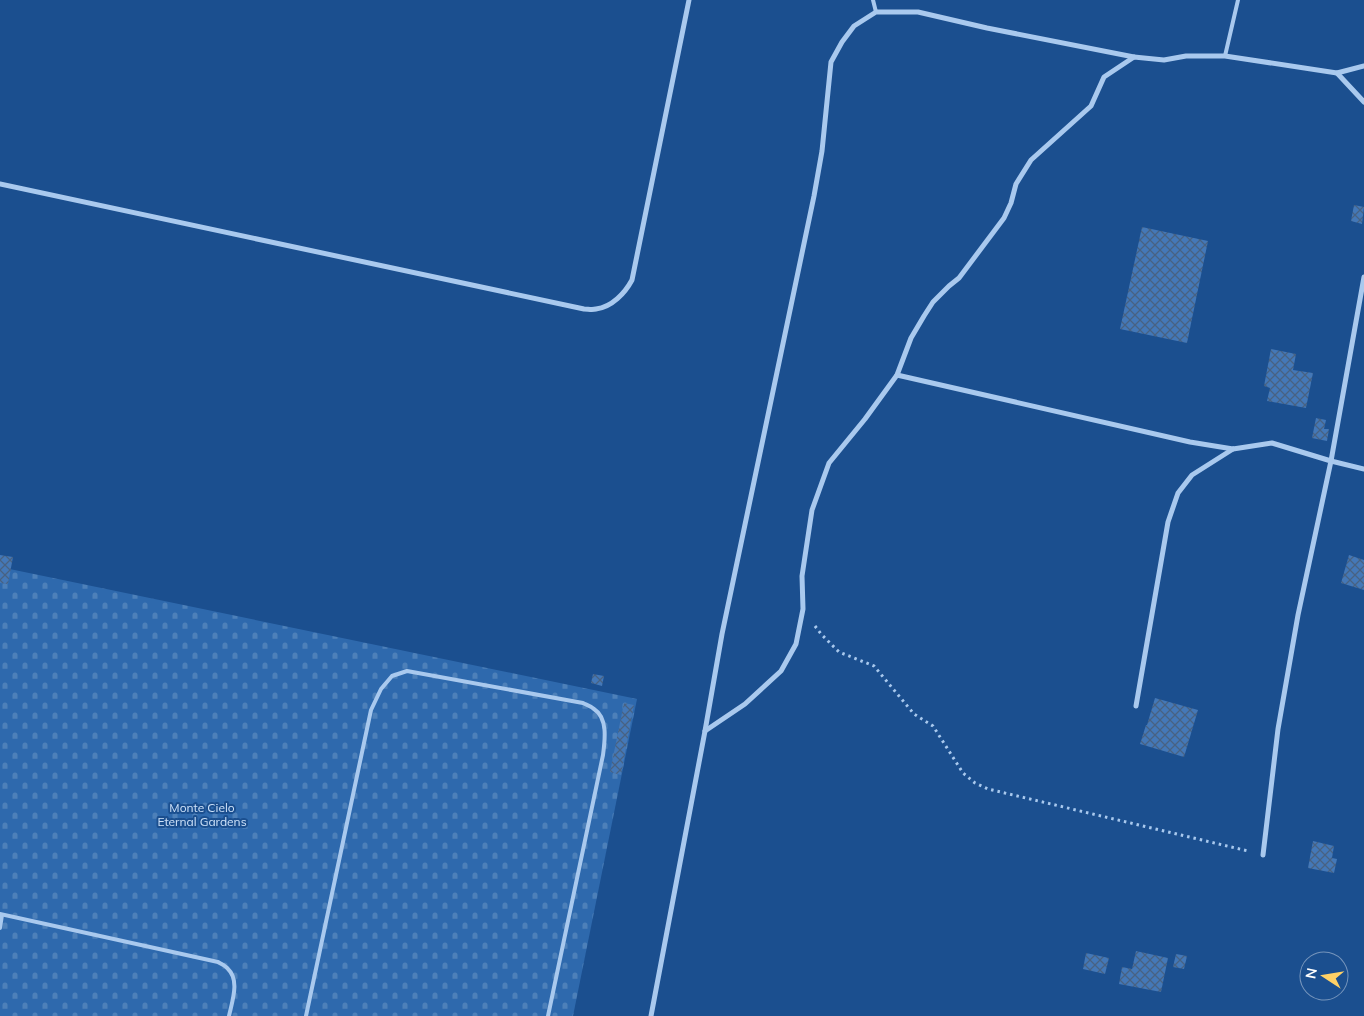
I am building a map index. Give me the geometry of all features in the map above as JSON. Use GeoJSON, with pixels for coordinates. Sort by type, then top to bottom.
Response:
{"type":"FeatureCollection","features":[{"type":"Feature","properties":{"kind":"street"},"geometry":{"type":"LineString","coordinates":[[0,184],[574,307],[596,310],[609,305],[626,291],[632,280],[689,0]]}},
{"type":"Feature","properties":{"kind":"street"},"geometry":{"type":"LineString","coordinates":[[651,1016],[722,634],[814,196],[822,151],[831,62],[854,26],[876,12],[918,12],[987,28],[1134,57],[1164,60],[1186,56],[1225,56],[1337,73],[1364,66]]}},
{"type":"Feature","properties":{"kind":"street"},"geometry":{"type":"LineString","coordinates":[[705,731],[745,704],[781,671],[796,644],[803,609],[802,576],[812,510],[829,464],[866,419],[897,375],[911,338],[933,302],[963,274],[1004,218],[1011,203],[1016,184],[1031,160],[1091,106],[1104,77],[1134,57]]}},
{"type":"Feature","properties":{"kind":"street"},"geometry":{"type":"LineString","coordinates":[[1337,73],[1364,102]]}},
{"type":"Feature","properties":{"kind":"street"},"geometry":{"type":"LineString","coordinates":[[1263,854],[1278,728],[1298,614],[1331,462],[1364,276]]}},
{"type":"Feature","properties":{"kind":"street"},"geometry":{"type":"LineString","coordinates":[[897,375],[1190,442],[1233,449],[1272,443],[1331,462],[1364,469]]}},
{"type":"Feature","properties":{"kind":"street"},"geometry":{"type":"LineString","coordinates":[[1136,706],[1168,522],[1178,493],[1192,474],[1233,449]]}},
{"type":"Feature","properties":{"kind":"lane"},"geometry":{"type":"LineString","coordinates":[[872,0],[876,12]]}},
{"type":"Feature","properties":{"kind":"lane"},"geometry":{"type":"LineString","coordinates":[[1225,56],[1238,0]]}},
{"type":"Feature","properties":{"kind":"lane"},"geometry":{"type":"LineString","coordinates":[[306,1016],[371,710],[381,689],[392,676],[407,671],[583,703],[596,710],[603,720],[605,737],[603,755],[548,1016]]}},
{"type":"Feature","properties":{"kind":"lane"},"geometry":{"type":"LineString","coordinates":[[0,928],[1,915],[218,962],[229,970],[234,979],[234,992],[229,1016]]}},
{"type":"Feature","properties":{"kind":"path"},"geometry":{"type":"LineString","coordinates":[[803,609],[821,634],[840,652],[874,666],[914,714],[933,726],[963,773],[975,783],[988,789],[1263,854]]}},
{"type":"Feature","properties":{"kind":"green space","name":"Monte Cielo Eternal Gardens"},"geometry":{"type":"Polygon","coordinates":[[[0,567],[637,699],[573,1016],[0,1016],[0,567]]]}},
{"type":"Feature","properties":{"kind":"building"},"geometry":{"type":"Polygon","coordinates":[[[1354,205],[1364,207],[1362,224],[1351,221],[1354,205]]]}},
{"type":"Feature","properties":{"kind":"building"},"geometry":{"type":"Polygon","coordinates":[[[1142,227],[1208,241],[1187,343],[1120,329],[1142,227]]]}},
{"type":"Feature","properties":{"kind":"building"},"geometry":{"type":"Polygon","coordinates":[[[1271,349],[1296,354],[1293,370],[1313,373],[1306,408],[1267,401],[1270,388],[1264,386],[1271,349]]]}},
{"type":"Feature","properties":{"kind":"building"},"geometry":{"type":"Polygon","coordinates":[[[1316,418],[1326,420],[1324,429],[1329,429],[1327,441],[1312,438],[1316,418]]]}},
{"type":"Feature","properties":{"kind":"building"},"geometry":{"type":"Polygon","coordinates":[[[0,555],[13,557],[8,584],[0,583],[0,555]]]}},
{"type":"Feature","properties":{"kind":"building"},"geometry":{"type":"Polygon","coordinates":[[[1349,555],[1364,560],[1364,590],[1341,583],[1349,555]]]}},
{"type":"Feature","properties":{"kind":"building"},"geometry":{"type":"Polygon","coordinates":[[[593,674],[604,676],[602,686],[591,683],[593,674]]]}},
{"type":"Feature","properties":{"kind":"building"},"geometry":{"type":"Polygon","coordinates":[[[1155,698],[1198,710],[1184,757],[1140,744],[1155,698]]]}},
{"type":"Feature","properties":{"kind":"building"},"geometry":{"type":"Polygon","coordinates":[[[624,703],[634,705],[621,775],[610,772],[624,703]]]}},
{"type":"Feature","properties":{"kind":"building"},"geometry":{"type":"Polygon","coordinates":[[[1313,841],[1334,846],[1332,858],[1337,859],[1334,873],[1308,868],[1313,841]]]}},
{"type":"Feature","properties":{"kind":"building"},"geometry":{"type":"Polygon","coordinates":[[[1136,951],[1168,958],[1161,992],[1119,984],[1122,967],[1132,969],[1136,951]]]}},
{"type":"Feature","properties":{"kind":"building"},"geometry":{"type":"Polygon","coordinates":[[[1086,953],[1109,958],[1105,974],[1083,969],[1086,953]]]}},
{"type":"Feature","properties":{"kind":"building"},"geometry":{"type":"Polygon","coordinates":[[[1176,954],[1187,956],[1184,969],[1173,967],[1176,954]]]}}]}
